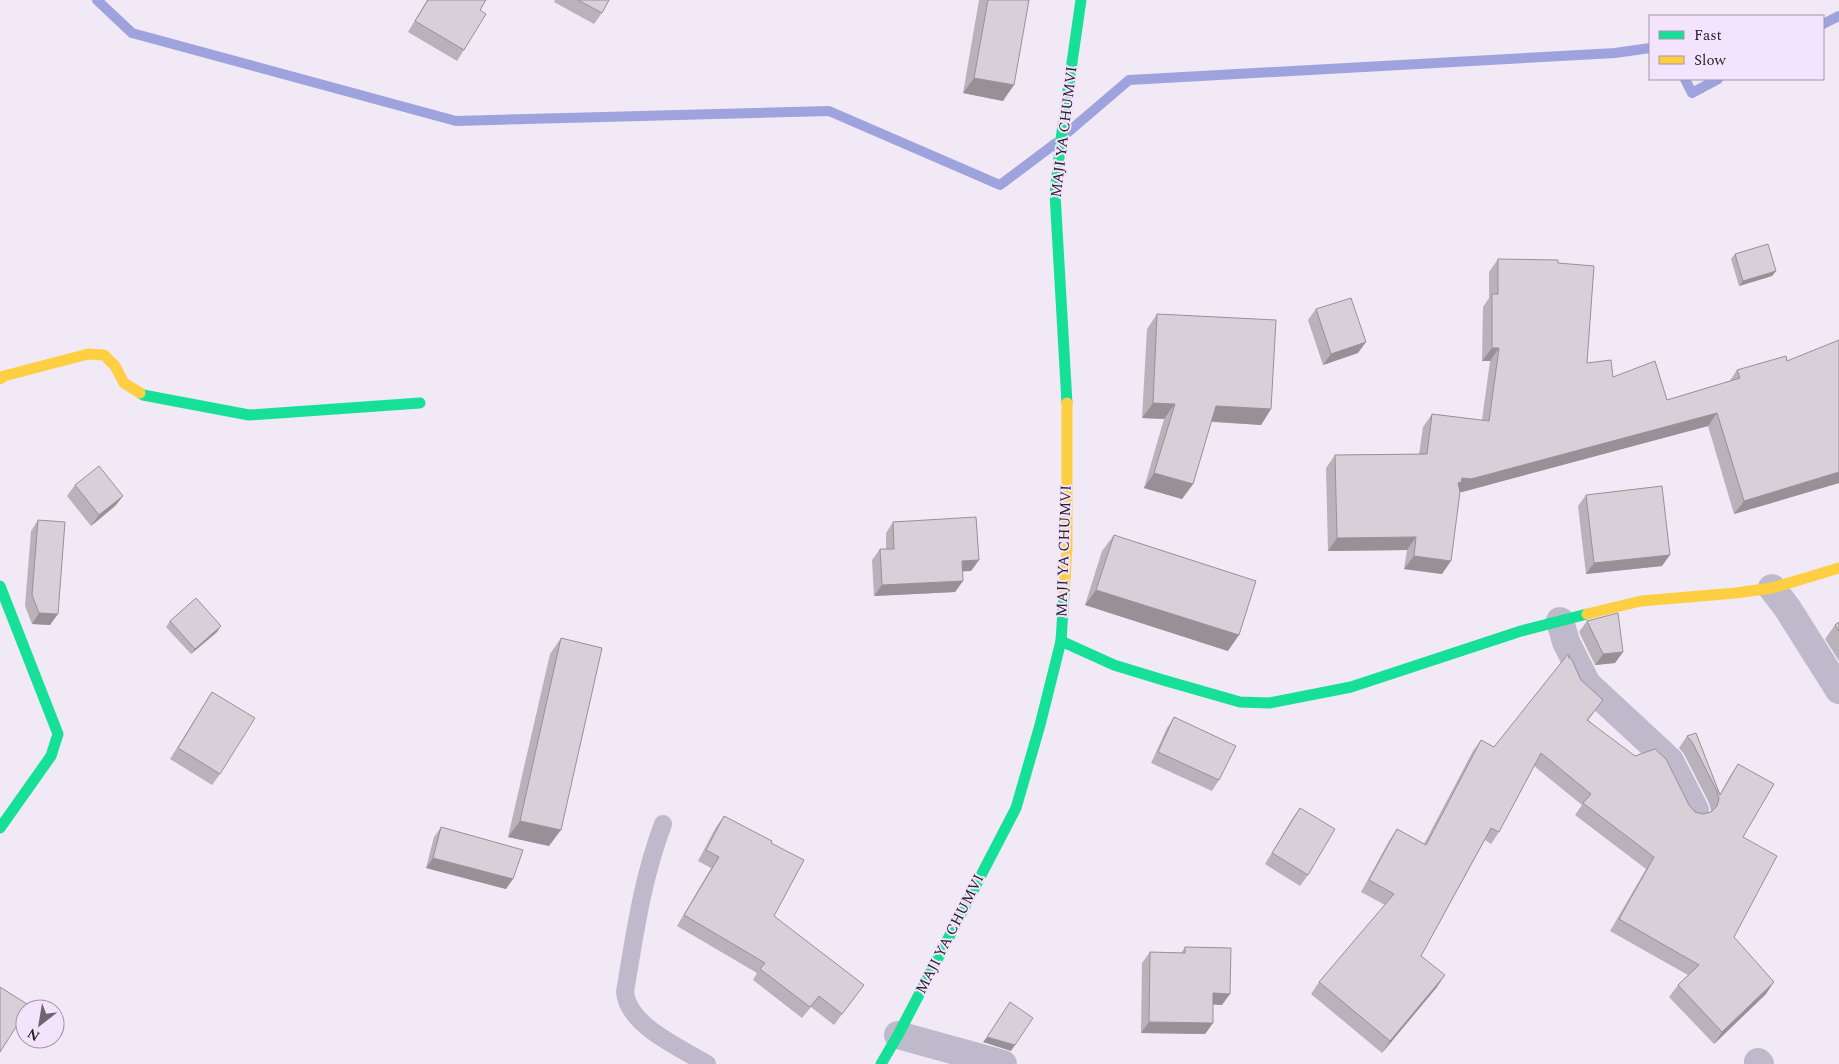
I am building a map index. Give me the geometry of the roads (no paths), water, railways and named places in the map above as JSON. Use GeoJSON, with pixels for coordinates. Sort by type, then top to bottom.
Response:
{"type":"FeatureCollection","features":[{"type":"Feature","properties":{"kind":"street","name":"MAJI YA CHUMVI"},"geometry":{"type":"LineString","coordinates":[[881,1064],[898,1035],[1016,808],[1040,725],[1061,641],[1067,548],[1067,388],[1055,194],[1081,0]]}},
{"type":"Feature","properties":{"kind":"street"},"geometry":{"type":"LineString","coordinates":[[0,379],[4,376],[88,354],[104,355],[115,366],[124,383],[143,395],[249,415],[420,403]]}},
{"type":"Feature","properties":{"kind":"street"},"geometry":{"type":"LineString","coordinates":[[1061,641],[1114,665],[1163,680],[1240,702],[1268,703],[1351,687],[1520,631],[1641,601],[1772,588],[1839,568]]}},
{"type":"Feature","properties":{"kind":"street"},"geometry":{"type":"LineString","coordinates":[[0,586],[58,734],[51,756],[0,828]]}},
{"type":"Feature","properties":{"kind":"street"},"geometry":{"type":"LineString","coordinates":[[1772,588],[1788,609],[1839,690]]}},
{"type":"Feature","properties":{"kind":"street"},"geometry":{"type":"LineString","coordinates":[[1560,621],[1566,642],[1587,684],[1670,761],[1695,810]]}},
{"type":"Feature","properties":{"kind":"street"},"geometry":{"type":"LineString","coordinates":[[898,1035],[1003,1064]]}},
{"type":"Feature","properties":{"kind":"lane"},"geometry":{"type":"LineString","coordinates":[[663,824],[651,857],[638,911],[626,1000],[631,1010],[640,1020],[656,1033],[707,1064]]}},
{"type":"Feature","properties":{"kind":"waterway"},"geometry":{"type":"LineString","coordinates":[[97,0],[132,33],[456,121],[829,111],[1000,185],[1056,143]]}},
{"type":"Feature","properties":{"kind":"waterway"},"geometry":{"type":"LineString","coordinates":[[1824,24],[1839,16]]}},
{"type":"Feature","properties":{"kind":"waterway"},"geometry":{"type":"LineString","coordinates":[[1067,133],[1129,80],[1615,53],[1649,48]]}},
{"type":"Feature","properties":{"kind":"waterway"},"geometry":{"type":"LineString","coordinates":[[1686,80],[1692,93],[1716,80]]}}]}
